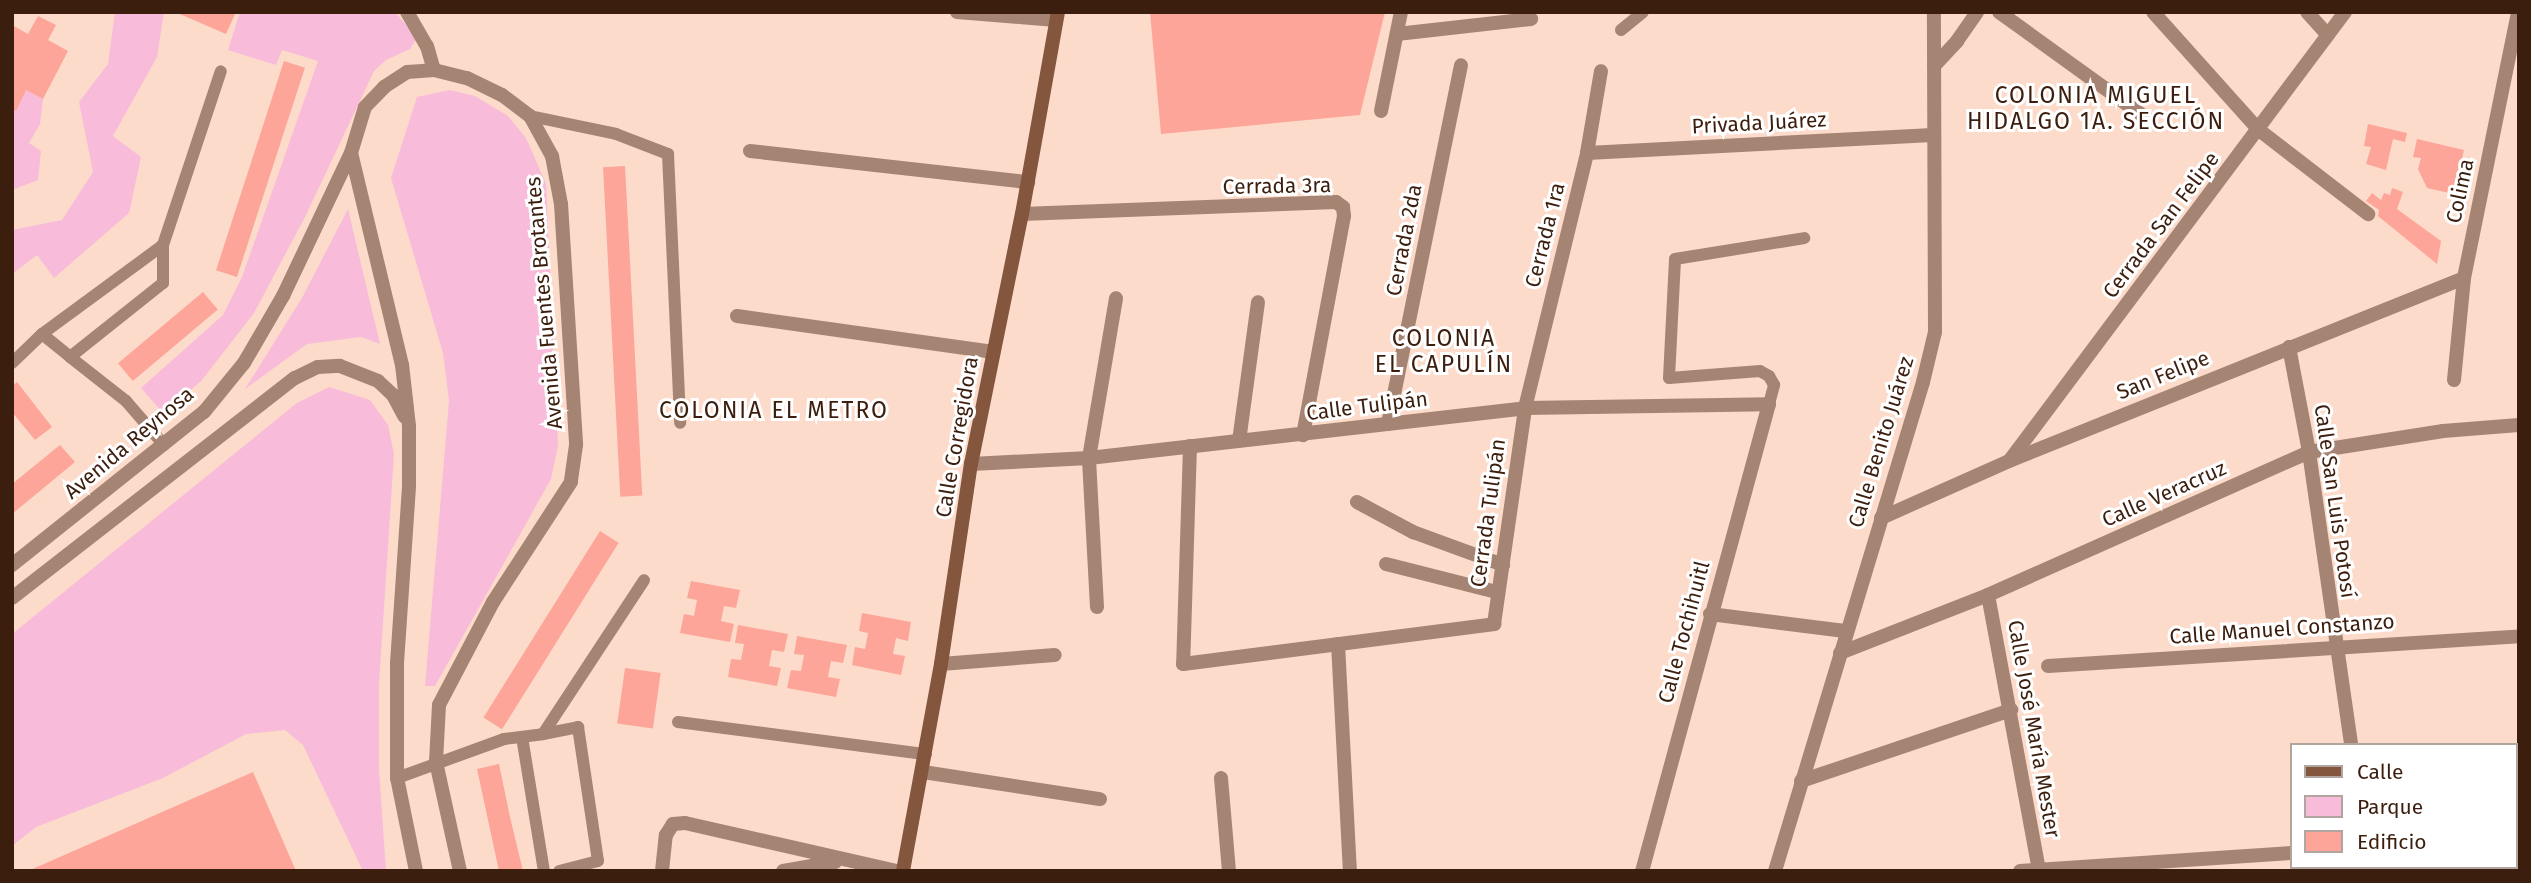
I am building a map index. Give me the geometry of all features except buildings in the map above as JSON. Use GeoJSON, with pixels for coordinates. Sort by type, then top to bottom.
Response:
{"type":"FeatureCollection","features":[{"type":"Feature","properties":{"kind":"street"},"geometry":{"type":"LineString","coordinates":[[407,12],[427,46],[434,70]]}},
{"type":"Feature","properties":{"kind":"street"},"geometry":{"type":"LineString","coordinates":[[957,12],[1057,16]]}},
{"type":"Feature","properties":{"kind":"street"},"geometry":{"type":"LineString","coordinates":[[1381,111],[1401,12]]}},
{"type":"Feature","properties":{"kind":"street","name":"Calle Benito Juárez"},"geometry":{"type":"LineString","coordinates":[[1775,871],[1845,631],[1923,382],[1935,332],[1934,12]]}},
{"type":"Feature","properties":{"kind":"street"},"geometry":{"type":"LineString","coordinates":[[1934,66],[1957,41],[1976,12]]}},
{"type":"Feature","properties":{"kind":"street"},"geometry":{"type":"LineString","coordinates":[[1999,12],[2150,121]]}},
{"type":"Feature","properties":{"kind":"street"},"geometry":{"type":"LineString","coordinates":[[2153,12],[2259,130],[2368,214]]}},
{"type":"Feature","properties":{"kind":"street"},"geometry":{"type":"LineString","coordinates":[[2307,12],[2328,35]]}},
{"type":"Feature","properties":{"kind":"street","name":"Cerrada San Felipe"},"geometry":{"type":"LineString","coordinates":[[2009,461],[2345,12]]}},
{"type":"Feature","properties":{"kind":"street","name":"Colima"},"geometry":{"type":"LineString","coordinates":[[2454,380],[2464,278],[2518,12]]}},
{"type":"Feature","properties":{"kind":"street","name":"Calle Corregidora"},"geometry":{"type":"LineString","coordinates":[[903,871],[923,772],[971,464],[1022,214],[1057,16]]}},
{"type":"Feature","properties":{"kind":"street"},"geometry":{"type":"LineString","coordinates":[[1397,34],[1531,19]]}},
{"type":"Feature","properties":{"kind":"street","name":"Cerrada 2da"},"geometry":{"type":"LineString","coordinates":[[1388,424],[1461,65]]}},
{"type":"Feature","properties":{"kind":"street","name":"Avenida Fuentes Brotantes"},"geometry":{"type":"LineString","coordinates":[[351,153],[365,107],[384,87],[407,72],[434,70],[467,78],[490,89],[530,116],[552,156],[561,204],[576,445],[571,482],[493,603],[439,705],[436,762],[460,871]]}},
{"type":"Feature","properties":{"kind":"street","name":"Cerrada 1ra"},"geometry":{"type":"LineString","coordinates":[[1525,408],[1587,153],[1601,71]]}},
{"type":"Feature","properties":{"kind":"street","name":"Privada Juárez"},"geometry":{"type":"LineString","coordinates":[[1587,153],[1933,135]]}},
{"type":"Feature","properties":{"kind":"street"},"geometry":{"type":"LineString","coordinates":[[750,151],[1028,182]]}},
{"type":"Feature","properties":{"kind":"street"},"geometry":{"type":"LineString","coordinates":[[351,153],[402,365],[410,426],[409,485],[397,663],[397,778],[416,871]]}},
{"type":"Feature","properties":{"kind":"street","name":"Avenida Reynosa"},"geometry":{"type":"LineString","coordinates":[[12,565],[204,412],[244,363],[283,296],[351,153]]}},
{"type":"Feature","properties":{"kind":"street","name":"Cerrada 3ra"},"geometry":{"type":"LineString","coordinates":[[1022,214],[1336,202],[1343,206],[1303,435]]}},
{"type":"Feature","properties":{"kind":"street","name":"San Felipe"},"geometry":{"type":"LineString","coordinates":[[1881,518],[2009,461],[2464,278]]}},
{"type":"Feature","properties":{"kind":"street"},"geometry":{"type":"LineString","coordinates":[[1097,607],[1089,458],[1116,298]]}},
{"type":"Feature","properties":{"kind":"street"},"geometry":{"type":"LineString","coordinates":[[1239,442],[1258,302]]}},
{"type":"Feature","properties":{"kind":"street"},"geometry":{"type":"LineString","coordinates":[[737,316],[993,352]]}},
{"type":"Feature","properties":{"kind":"street","name":"Calle San Luis Potosí"},"geometry":{"type":"LineString","coordinates":[[2290,347],[2309,452],[2351,743]]}},
{"type":"Feature","properties":{"kind":"street"},"geometry":{"type":"LineString","coordinates":[[12,598],[295,378],[318,367],[340,366],[378,382],[393,395],[410,426]]}},
{"type":"Feature","properties":{"kind":"street","name":"Calle Tulipán"},"geometry":{"type":"LineString","coordinates":[[971,464],[1089,458],[1525,408],[1769,404]]}},
{"type":"Feature","properties":{"kind":"street","name":"Calle Tochihuitl"},"geometry":{"type":"LineString","coordinates":[[1642,871],[1769,404]]}},
{"type":"Feature","properties":{"kind":"street","name":"Cerrada Tulipán"},"geometry":{"type":"LineString","coordinates":[[1338,644],[1494,624],[1525,408]]}},
{"type":"Feature","properties":{"kind":"street","name":"Calle Veracruz"},"geometry":{"type":"LineString","coordinates":[[1840,653],[1988,595],[2309,452],[2443,431],[2519,425]]}},
{"type":"Feature","properties":{"kind":"street"},"geometry":{"type":"LineString","coordinates":[[1191,446],[1183,664],[1338,644],[1350,871]]}},
{"type":"Feature","properties":{"kind":"street"},"geometry":{"type":"LineString","coordinates":[[1357,502],[1413,532],[1503,565]]}},
{"type":"Feature","properties":{"kind":"street"},"geometry":{"type":"LineString","coordinates":[[1386,564],[1497,592]]}},
{"type":"Feature","properties":{"kind":"street","name":"Calle José María Mester"},"geometry":{"type":"LineString","coordinates":[[1988,595],[2038,870]]}},
{"type":"Feature","properties":{"kind":"street"},"geometry":{"type":"LineString","coordinates":[[1710,614],[1845,631]]}},
{"type":"Feature","properties":{"kind":"street","name":"Calle Manuel Constanzo"},"geometry":{"type":"LineString","coordinates":[[2049,666],[2519,636]]}},
{"type":"Feature","properties":{"kind":"street"},"geometry":{"type":"LineString","coordinates":[[941,664],[1055,655]]}},
{"type":"Feature","properties":{"kind":"street"},"geometry":{"type":"LineString","coordinates":[[1801,781],[2011,710]]}},
{"type":"Feature","properties":{"kind":"street"},"geometry":{"type":"LineString","coordinates":[[923,772],[1100,799]]}},
{"type":"Feature","properties":{"kind":"street"},"geometry":{"type":"LineString","coordinates":[[1221,778],[1228,871]]}},
{"type":"Feature","properties":{"kind":"street"},"geometry":{"type":"LineString","coordinates":[[662,871],[666,835],[673,824],[685,823],[896,871]]}},
{"type":"Feature","properties":{"kind":"street"},"geometry":{"type":"LineString","coordinates":[[2020,871],[2290,853]]}},
{"type":"Feature","properties":{"kind":"street"},"geometry":{"type":"LineString","coordinates":[[783,871],[843,860]]}},
{"type":"Feature","properties":{"kind":"lane"},"geometry":{"type":"LineString","coordinates":[[1621,30],[1643,12]]}},
{"type":"Feature","properties":{"kind":"lane"},"geometry":{"type":"LineString","coordinates":[[70,357],[163,283],[163,245],[221,71]]}},
{"type":"Feature","properties":{"kind":"lane"},"geometry":{"type":"LineString","coordinates":[[530,116],[616,134],[668,154],[680,423]]}},
{"type":"Feature","properties":{"kind":"lane"},"geometry":{"type":"LineString","coordinates":[[1769,404],[1774,385],[1769,376],[1760,371],[1669,378],[1675,259],[1804,238]]}},
{"type":"Feature","properties":{"kind":"lane"},"geometry":{"type":"LineString","coordinates":[[12,363],[42,334],[163,245]]}},
{"type":"Feature","properties":{"kind":"lane"},"geometry":{"type":"LineString","coordinates":[[42,334],[125,401],[164,445]]}},
{"type":"Feature","properties":{"kind":"lane"},"geometry":{"type":"LineString","coordinates":[[543,734],[644,580]]}},
{"type":"Feature","properties":{"kind":"lane"},"geometry":{"type":"LineString","coordinates":[[678,722],[926,754]]}},
{"type":"Feature","properties":{"kind":"lane"},"geometry":{"type":"LineString","coordinates":[[397,778],[504,738],[543,734],[578,726],[598,861],[559,871]]}},
{"type":"Feature","properties":{"kind":"lane"},"geometry":{"type":"LineString","coordinates":[[522,737],[544,871]]}},
{"type":"Feature","properties":{"kind":"green space"},"geometry":{"type":"Polygon","coordinates":[[[115,12],[164,12],[157,57],[113,136],[141,157],[129,213],[54,278],[37,255],[12,274],[12,230],[62,220],[93,172],[79,102],[108,64],[115,12]]]}},
{"type":"Feature","properties":{"kind":"green space"},"geometry":{"type":"Polygon","coordinates":[[[240,12],[395,12],[417,38],[410,49],[386,60],[374,71],[305,217],[254,313],[202,380],[164,414],[141,388],[223,315],[242,277],[318,61],[282,50],[276,65],[228,50],[240,12]]]}},
{"type":"Feature","properties":{"kind":"green space"},"geometry":{"type":"Polygon","coordinates":[[[26,90],[43,99],[40,124],[29,143],[41,151],[38,180],[12,190],[12,112],[26,90]]]}},
{"type":"Feature","properties":{"kind":"green space"},"geometry":{"type":"Polygon","coordinates":[[[450,90],[475,96],[508,116],[526,138],[546,184],[558,446],[551,479],[435,686],[425,686],[449,401],[443,353],[391,178],[417,97],[450,90]]]}},
{"type":"Feature","properties":{"kind":"green space"},"geometry":{"type":"Polygon","coordinates":[[[348,209],[380,344],[361,337],[307,344],[245,389],[302,298],[348,209]]]}},
{"type":"Feature","properties":{"kind":"green space"},"geometry":{"type":"Polygon","coordinates":[[[329,387],[370,400],[388,425],[394,454],[379,684],[379,770],[386,871],[363,871],[303,745],[285,730],[246,734],[163,778],[36,827],[12,846],[12,634],[297,403],[329,387]]]}},
{"type":"Feature","properties":{"kind":"district","name":"COLONIA MIGUEL HIDALGO 1A. SECCIÓN"},"geometry":{"type":"Point","coordinates":[2096,108]}},
{"type":"Feature","properties":{"kind":"district","name":"COLONIA EL CAPULÍN"},"geometry":{"type":"Point","coordinates":[1444,351]}},
{"type":"Feature","properties":{"kind":"district","name":"COLONIA EL METRO"},"geometry":{"type":"Point","coordinates":[774,410]}}]}
